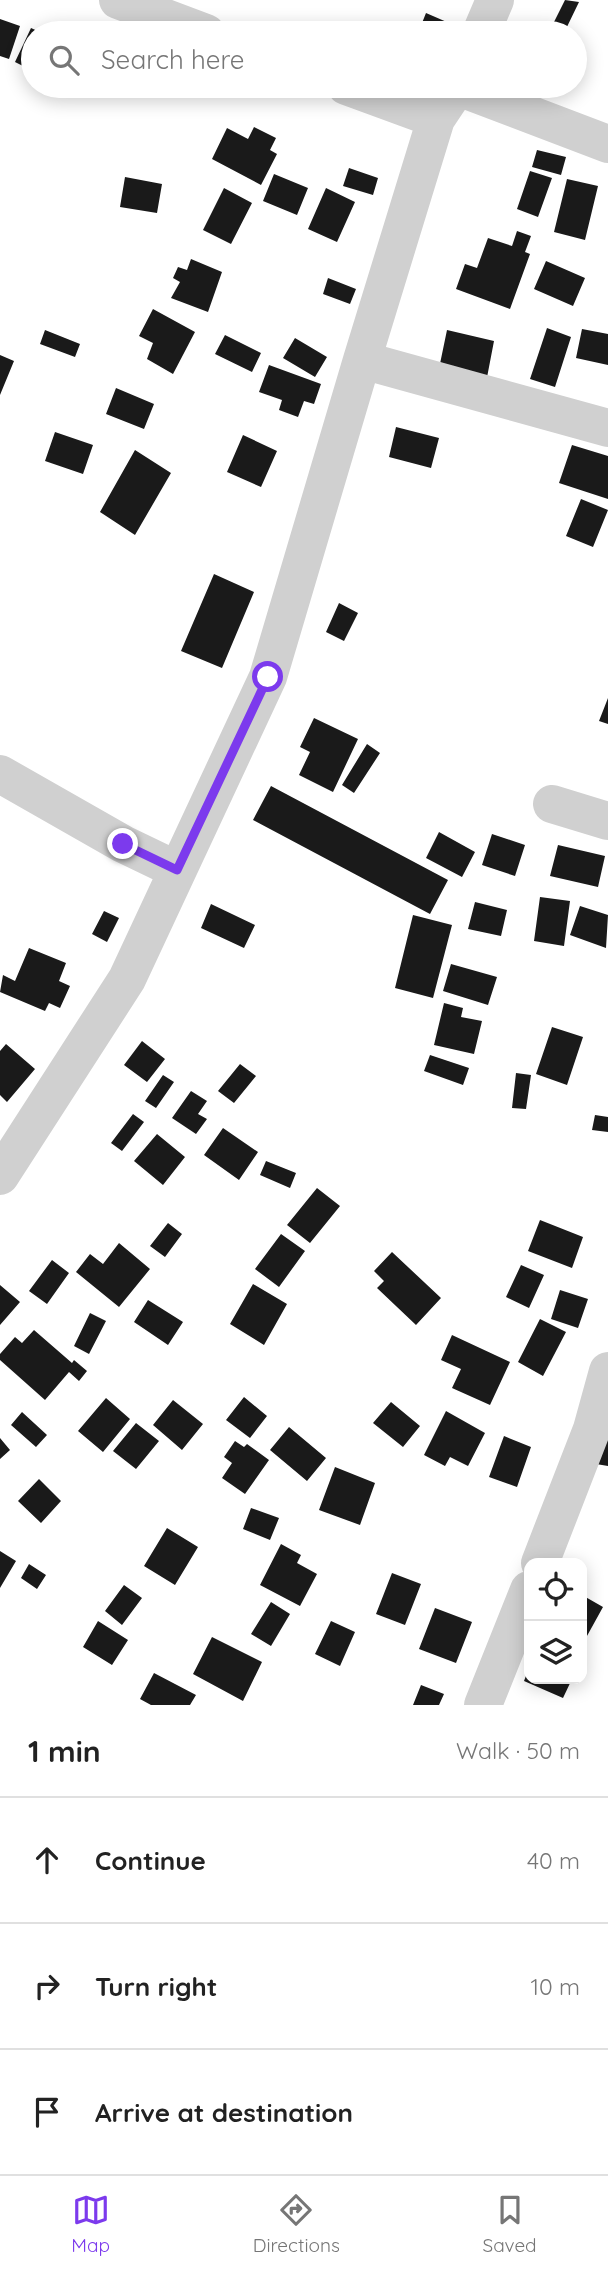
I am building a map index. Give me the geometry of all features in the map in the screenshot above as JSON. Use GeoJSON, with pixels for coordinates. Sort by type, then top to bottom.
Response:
{"type":"FeatureCollection","features":[{"type":"Feature","properties":{"kind":"street"},"geometry":{"type":"LineString","coordinates":[[118,0],[174,21]]}},
{"type":"Feature","properties":{"kind":"street"},"geometry":{"type":"LineString","coordinates":[[486,21],[495,0]]}},
{"type":"Feature","properties":{"kind":"street"},"geometry":{"type":"LineString","coordinates":[[378,98],[436,120]]}},
{"type":"Feature","properties":{"kind":"street"},"geometry":{"type":"LineString","coordinates":[[0,1176],[14,1124],[127,979],[268,677],[436,120],[450,98]]}},
{"type":"Feature","properties":{"kind":"street"},"geometry":{"type":"LineString","coordinates":[[489,98],[608,144]]}},
{"type":"Feature","properties":{"kind":"street"},"geometry":{"type":"LineString","coordinates":[[362,360],[608,428]]}},
{"type":"Feature","properties":{"kind":"street"},"geometry":{"type":"LineString","coordinates":[[0,774],[123,844],[177,870]]}},
{"type":"Feature","properties":{"kind":"street"},"geometry":{"type":"LineString","coordinates":[[552,804],[608,821]]}},
{"type":"Feature","properties":{"kind":"street"},"geometry":{"type":"LineString","coordinates":[[542,1558],[592,1429],[608,1371]]}},
{"type":"Feature","properties":{"kind":"street"},"geometry":{"type":"LineString","coordinates":[[483,1705],[524,1602]]}},
{"type":"Feature","properties":{"kind":"building"},"geometry":{"type":"Polygon","coordinates":[[[565,0],[579,2],[570,21],[554,21],[565,0]]]}},
{"type":"Feature","properties":{"kind":"building"},"geometry":{"type":"Polygon","coordinates":[[[426,13],[444,21],[423,21],[426,13]]]}},
{"type":"Feature","properties":{"kind":"building"},"geometry":{"type":"Polygon","coordinates":[[[0,19],[20,26],[9,59],[0,56],[0,19]]]}},
{"type":"Feature","properties":{"kind":"building"},"geometry":{"type":"Polygon","coordinates":[[[21,49],[21,65],[15,62],[21,49]]]}},
{"type":"Feature","properties":{"kind":"building"},"geometry":{"type":"Polygon","coordinates":[[[254,127],[276,138],[270,150],[277,154],[261,185],[212,159],[227,128],[248,139],[254,127]]]}},
{"type":"Feature","properties":{"kind":"building"},"geometry":{"type":"Polygon","coordinates":[[[537,150],[566,157],[561,175],[532,167],[537,150]]]}},
{"type":"Feature","properties":{"kind":"building"},"geometry":{"type":"Polygon","coordinates":[[[349,168],[378,178],[373,195],[343,186],[349,168]]]}},
{"type":"Feature","properties":{"kind":"building"},"geometry":{"type":"Polygon","coordinates":[[[530,171],[552,178],[538,217],[517,209],[530,171]]]}},
{"type":"Feature","properties":{"kind":"building"},"geometry":{"type":"Polygon","coordinates":[[[274,174],[308,188],[297,215],[263,201],[274,174]]]}},
{"type":"Feature","properties":{"kind":"building"},"geometry":{"type":"Polygon","coordinates":[[[125,177],[162,184],[157,213],[120,207],[125,177]]]}},
{"type":"Feature","properties":{"kind":"building"},"geometry":{"type":"Polygon","coordinates":[[[567,179],[598,186],[585,240],[554,232],[567,179]]]}},
{"type":"Feature","properties":{"kind":"building"},"geometry":{"type":"Polygon","coordinates":[[[224,188],[252,203],[231,244],[203,230],[224,188]]]}},
{"type":"Feature","properties":{"kind":"building"},"geometry":{"type":"Polygon","coordinates":[[[326,188],[355,202],[337,242],[308,229],[326,188]]]}},
{"type":"Feature","properties":{"kind":"building"},"geometry":{"type":"Polygon","coordinates":[[[517,231],[531,236],[525,252],[530,254],[510,309],[456,289],[465,264],[477,268],[488,238],[512,246],[517,231]]]}},
{"type":"Feature","properties":{"kind":"building"},"geometry":{"type":"Polygon","coordinates":[[[191,259],[222,272],[208,312],[171,298],[180,282],[173,278],[178,267],[187,270],[191,259]]]}},
{"type":"Feature","properties":{"kind":"building"},"geometry":{"type":"Polygon","coordinates":[[[546,261],[585,278],[573,306],[534,289],[546,261]]]}},
{"type":"Feature","properties":{"kind":"building"},"geometry":{"type":"Polygon","coordinates":[[[328,278],[356,289],[350,304],[323,294],[328,278]]]}},
{"type":"Feature","properties":{"kind":"building"},"geometry":{"type":"Polygon","coordinates":[[[153,309],[195,332],[173,374],[147,359],[153,343],[139,336],[153,309]]]}},
{"type":"Feature","properties":{"kind":"building"},"geometry":{"type":"Polygon","coordinates":[[[547,328],[571,337],[555,387],[530,379],[547,328]]]}},
{"type":"Feature","properties":{"kind":"building"},"geometry":{"type":"Polygon","coordinates":[[[582,329],[608,334],[608,365],[576,358],[582,329]]]}},
{"type":"Feature","properties":{"kind":"building"},"geometry":{"type":"Polygon","coordinates":[[[45,330],[80,344],[75,357],[40,344],[45,330]]]}},
{"type":"Feature","properties":{"kind":"building"},"geometry":{"type":"Polygon","coordinates":[[[447,330],[494,341],[484,393],[436,383],[447,330]]]}},
{"type":"Feature","properties":{"kind":"building"},"geometry":{"type":"Polygon","coordinates":[[[225,335],[261,353],[252,372],[215,354],[225,335]]]}},
{"type":"Feature","properties":{"kind":"building"},"geometry":{"type":"Polygon","coordinates":[[[295,338],[327,357],[315,377],[283,358],[295,338]]]}},
{"type":"Feature","properties":{"kind":"building"},"geometry":{"type":"Polygon","coordinates":[[[0,355],[14,361],[0,395],[0,355]]]}},
{"type":"Feature","properties":{"kind":"building"},"geometry":{"type":"Polygon","coordinates":[[[269,365],[321,384],[314,404],[304,401],[298,417],[279,410],[282,400],[259,392],[269,365]]]}},
{"type":"Feature","properties":{"kind":"building"},"geometry":{"type":"Polygon","coordinates":[[[116,388],[154,404],[144,429],[106,414],[116,388]]]}},
{"type":"Feature","properties":{"kind":"building"},"geometry":{"type":"Polygon","coordinates":[[[396,427],[439,438],[431,468],[389,457],[396,427]]]}},
{"type":"Feature","properties":{"kind":"building"},"geometry":{"type":"Polygon","coordinates":[[[55,432],[93,445],[83,474],[45,461],[55,432]]]}},
{"type":"Feature","properties":{"kind":"building"},"geometry":{"type":"Polygon","coordinates":[[[243,435],[277,451],[261,487],[227,472],[243,435]]]}},
{"type":"Feature","properties":{"kind":"building"},"geometry":{"type":"Polygon","coordinates":[[[572,445],[608,456],[608,499],[559,483],[572,445]]]}},
{"type":"Feature","properties":{"kind":"building"},"geometry":{"type":"Polygon","coordinates":[[[135,450],[171,473],[135,535],[100,512],[135,450]]]}},
{"type":"Feature","properties":{"kind":"building"},"geometry":{"type":"Polygon","coordinates":[[[581,499],[608,510],[593,547],[566,536],[581,499]]]}},
{"type":"Feature","properties":{"kind":"building"},"geometry":{"type":"Polygon","coordinates":[[[214,574],[254,592],[222,668],[181,651],[214,574]]]}},
{"type":"Feature","properties":{"kind":"building"},"geometry":{"type":"Polygon","coordinates":[[[339,603],[358,613],[344,641],[326,632],[339,603]]]}},
{"type":"Feature","properties":{"kind":"building"},"geometry":{"type":"Polygon","coordinates":[[[608,698],[608,724],[599,721],[608,698]]]}},
{"type":"Feature","properties":{"kind":"building"},"geometry":{"type":"Polygon","coordinates":[[[314,718],[358,739],[333,792],[299,775],[310,752],[300,747],[314,718]]]}},
{"type":"Feature","properties":{"kind":"building"},"geometry":{"type":"Polygon","coordinates":[[[367,744],[380,753],[354,793],[342,785],[367,744]]]}},
{"type":"Feature","properties":{"kind":"building"},"geometry":{"type":"Polygon","coordinates":[[[271,786],[448,880],[430,914],[253,820],[271,786]]]}},
{"type":"Feature","properties":{"kind":"building"},"geometry":{"type":"Polygon","coordinates":[[[439,832],[475,852],[462,877],[426,858],[439,832]]]}},
{"type":"Feature","properties":{"kind":"building"},"geometry":{"type":"Polygon","coordinates":[[[492,834],[525,845],[515,876],[482,865],[492,834]]]}},
{"type":"Feature","properties":{"kind":"building"},"geometry":{"type":"Polygon","coordinates":[[[558,845],[605,856],[598,887],[550,876],[558,845]]]}},
{"type":"Feature","properties":{"kind":"building"},"geometry":{"type":"Polygon","coordinates":[[[540,897],[570,901],[564,946],[534,941],[540,897]]]}},
{"type":"Feature","properties":{"kind":"building"},"geometry":{"type":"Polygon","coordinates":[[[475,902],[507,910],[501,936],[468,929],[475,902]]]}},
{"type":"Feature","properties":{"kind":"building"},"geometry":{"type":"Polygon","coordinates":[[[211,904],[255,925],[244,948],[201,928],[211,904]]]}},
{"type":"Feature","properties":{"kind":"building"},"geometry":{"type":"Polygon","coordinates":[[[580,906],[608,915],[606,948],[570,935],[580,906]]]}},
{"type":"Feature","properties":{"kind":"building"},"geometry":{"type":"Polygon","coordinates":[[[104,911],[119,918],[107,942],[92,934],[104,911]]]}},
{"type":"Feature","properties":{"kind":"building"},"geometry":{"type":"Polygon","coordinates":[[[413,915],[452,925],[433,998],[395,988],[413,915]]]}},
{"type":"Feature","properties":{"kind":"building"},"geometry":{"type":"Polygon","coordinates":[[[29,948],[66,963],[59,981],[70,986],[60,1008],[49,1003],[45,1011],[0,992],[3,975],[15,981],[29,948]]]}},
{"type":"Feature","properties":{"kind":"building"},"geometry":{"type":"Polygon","coordinates":[[[451,964],[497,977],[488,1005],[443,991],[451,964]]]}},
{"type":"Feature","properties":{"kind":"building"},"geometry":{"type":"Polygon","coordinates":[[[444,1003],[463,1008],[461,1017],[482,1021],[474,1054],[434,1045],[444,1003]]]}},
{"type":"Feature","properties":{"kind":"building"},"geometry":{"type":"Polygon","coordinates":[[[552,1027],[583,1037],[567,1085],[536,1074],[552,1027]]]}},
{"type":"Feature","properties":{"kind":"building"},"geometry":{"type":"Polygon","coordinates":[[[142,1041],[165,1059],[147,1082],[124,1065],[142,1041]]]}},
{"type":"Feature","properties":{"kind":"building"},"geometry":{"type":"Polygon","coordinates":[[[6,1044],[35,1069],[7,1102],[0,1095],[0,1051],[6,1044]]]}},
{"type":"Feature","properties":{"kind":"building"},"geometry":{"type":"Polygon","coordinates":[[[430,1055],[469,1068],[463,1085],[424,1071],[430,1055]]]}},
{"type":"Feature","properties":{"kind":"building"},"geometry":{"type":"Polygon","coordinates":[[[240,1064],[256,1076],[234,1103],[218,1091],[240,1064]]]}},
{"type":"Feature","properties":{"kind":"building"},"geometry":{"type":"Polygon","coordinates":[[[516,1073],[531,1075],[526,1109],[512,1108],[516,1073]]]}},
{"type":"Feature","properties":{"kind":"building"},"geometry":{"type":"Polygon","coordinates":[[[163,1075],[174,1082],[156,1108],[145,1101],[163,1075]]]}},
{"type":"Feature","properties":{"kind":"building"},"geometry":{"type":"Polygon","coordinates":[[[191,1091],[207,1101],[198,1114],[207,1119],[196,1134],[172,1118],[191,1091]]]}},
{"type":"Feature","properties":{"kind":"building"},"geometry":{"type":"Polygon","coordinates":[[[133,1114],[144,1122],[122,1151],[111,1143],[133,1114]]]}},
{"type":"Feature","properties":{"kind":"building"},"geometry":{"type":"Polygon","coordinates":[[[595,1115],[608,1117],[608,1132],[592,1130],[595,1115]]]}},
{"type":"Feature","properties":{"kind":"building"},"geometry":{"type":"Polygon","coordinates":[[[223,1128],[258,1152],[239,1180],[204,1155],[223,1128]]]}},
{"type":"Feature","properties":{"kind":"building"},"geometry":{"type":"Polygon","coordinates":[[[157,1134],[185,1157],[163,1185],[134,1161],[157,1134]]]}},
{"type":"Feature","properties":{"kind":"building"},"geometry":{"type":"Polygon","coordinates":[[[266,1161],[296,1173],[290,1188],[260,1175],[266,1161]]]}},
{"type":"Feature","properties":{"kind":"building"},"geometry":{"type":"Polygon","coordinates":[[[317,1188],[340,1206],[310,1243],[287,1225],[317,1188]]]}},
{"type":"Feature","properties":{"kind":"building"},"geometry":{"type":"Polygon","coordinates":[[[540,1220],[583,1237],[572,1268],[528,1251],[540,1220]]]}},
{"type":"Feature","properties":{"kind":"building"},"geometry":{"type":"Polygon","coordinates":[[[168,1223],[182,1234],[165,1257],[150,1246],[168,1223]]]}},
{"type":"Feature","properties":{"kind":"building"},"geometry":{"type":"Polygon","coordinates":[[[281,1234],[305,1251],[279,1287],[255,1269],[281,1234]]]}},
{"type":"Feature","properties":{"kind":"building"},"geometry":{"type":"Polygon","coordinates":[[[119,1243],[150,1269],[119,1307],[76,1272],[90,1254],[103,1264],[119,1243]]]}},
{"type":"Feature","properties":{"kind":"building"},"geometry":{"type":"Polygon","coordinates":[[[392,1252],[441,1298],[416,1325],[377,1288],[384,1281],[374,1271],[392,1252]]]}},
{"type":"Feature","properties":{"kind":"building"},"geometry":{"type":"Polygon","coordinates":[[[52,1260],[69,1273],[47,1304],[29,1291],[52,1260]]]}},
{"type":"Feature","properties":{"kind":"building"},"geometry":{"type":"Polygon","coordinates":[[[521,1265],[544,1275],[529,1308],[506,1297],[521,1265]]]}},
{"type":"Feature","properties":{"kind":"building"},"geometry":{"type":"Polygon","coordinates":[[[253,1284],[287,1304],[264,1345],[230,1324],[253,1284]]]}},
{"type":"Feature","properties":{"kind":"building"},"geometry":{"type":"Polygon","coordinates":[[[0,1285],[20,1302],[0,1325],[0,1285]]]}},
{"type":"Feature","properties":{"kind":"building"},"geometry":{"type":"Polygon","coordinates":[[[560,1290],[588,1299],[578,1328],[551,1319],[560,1290]]]}},
{"type":"Feature","properties":{"kind":"building"},"geometry":{"type":"Polygon","coordinates":[[[148,1300],[183,1322],[168,1345],[134,1322],[148,1300]]]}},
{"type":"Feature","properties":{"kind":"building"},"geometry":{"type":"Polygon","coordinates":[[[90,1313],[106,1321],[89,1354],[74,1346],[90,1313]]]}},
{"type":"Feature","properties":{"kind":"building"},"geometry":{"type":"Polygon","coordinates":[[[540,1319],[566,1332],[543,1376],[518,1362],[540,1319]]]}},
{"type":"Feature","properties":{"kind":"building"},"geometry":{"type":"Polygon","coordinates":[[[34,1330],[72,1363],[74,1360],[87,1371],[79,1381],[69,1372],[45,1400],[0,1360],[0,1354],[15,1337],[22,1343],[34,1330]]]}},
{"type":"Feature","properties":{"kind":"building"},"geometry":{"type":"Polygon","coordinates":[[[452,1335],[510,1362],[490,1405],[452,1388],[461,1369],[441,1360],[452,1335]]]}},
{"type":"Feature","properties":{"kind":"building"},"geometry":{"type":"Polygon","coordinates":[[[244,1397],[267,1416],[250,1438],[226,1420],[244,1397]]]}},
{"type":"Feature","properties":{"kind":"building"},"geometry":{"type":"Polygon","coordinates":[[[106,1398],[130,1419],[103,1452],[78,1431],[106,1398]]]}},
{"type":"Feature","properties":{"kind":"building"},"geometry":{"type":"Polygon","coordinates":[[[173,1400],[203,1424],[182,1450],[153,1425],[173,1400]]]}},
{"type":"Feature","properties":{"kind":"building"},"geometry":{"type":"Polygon","coordinates":[[[391,1402],[420,1426],[403,1447],[373,1423],[391,1402]]]}},
{"type":"Feature","properties":{"kind":"building"},"geometry":{"type":"Polygon","coordinates":[[[446,1411],[485,1433],[468,1466],[450,1457],[445,1466],[424,1455],[446,1411]]]}},
{"type":"Feature","properties":{"kind":"building"},"geometry":{"type":"Polygon","coordinates":[[[22,1412],[47,1435],[36,1447],[11,1425],[22,1412]]]}},
{"type":"Feature","properties":{"kind":"building"},"geometry":{"type":"Polygon","coordinates":[[[136,1423],[159,1441],[136,1469],[113,1451],[136,1423]]]}},
{"type":"Feature","properties":{"kind":"building"},"geometry":{"type":"Polygon","coordinates":[[[608,1424],[608,1466],[596,1464],[608,1424]]]}},
{"type":"Feature","properties":{"kind":"building"},"geometry":{"type":"Polygon","coordinates":[[[289,1427],[326,1458],[307,1481],[270,1450],[289,1427]]]}},
{"type":"Feature","properties":{"kind":"building"},"geometry":{"type":"Polygon","coordinates":[[[504,1436],[531,1447],[517,1487],[489,1477],[504,1436]]]}},
{"type":"Feature","properties":{"kind":"building"},"geometry":{"type":"Polygon","coordinates":[[[0,1438],[10,1450],[0,1459],[0,1438]]]}},
{"type":"Feature","properties":{"kind":"building"},"geometry":{"type":"Polygon","coordinates":[[[235,1441],[244,1447],[247,1444],[269,1460],[245,1494],[222,1478],[232,1463],[224,1457],[235,1441]]]}},
{"type":"Feature","properties":{"kind":"building"},"geometry":{"type":"Polygon","coordinates":[[[335,1467],[375,1483],[360,1525],[319,1510],[335,1467]]]}},
{"type":"Feature","properties":{"kind":"building"},"geometry":{"type":"Polygon","coordinates":[[[39,1479],[61,1501],[41,1523],[18,1501],[39,1479]]]}},
{"type":"Feature","properties":{"kind":"building"},"geometry":{"type":"Polygon","coordinates":[[[251,1508],[279,1518],[270,1540],[243,1529],[251,1508]]]}},
{"type":"Feature","properties":{"kind":"building"},"geometry":{"type":"Polygon","coordinates":[[[167,1528],[198,1547],[175,1585],[144,1566],[167,1528]]]}},
{"type":"Feature","properties":{"kind":"building"},"geometry":{"type":"Polygon","coordinates":[[[281,1544],[301,1555],[297,1563],[317,1574],[300,1606],[260,1585],[281,1544]]]}},
{"type":"Feature","properties":{"kind":"building"},"geometry":{"type":"Polygon","coordinates":[[[0,1551],[16,1561],[0,1588],[0,1551]]]}},
{"type":"Feature","properties":{"kind":"building"},"geometry":{"type":"Polygon","coordinates":[[[29,1564],[46,1575],[37,1589],[21,1578],[29,1564]]]}},
{"type":"Feature","properties":{"kind":"building"},"geometry":{"type":"Polygon","coordinates":[[[392,1573],[421,1584],[405,1625],[376,1614],[392,1573]]]}},
{"type":"Feature","properties":{"kind":"building"},"geometry":{"type":"Polygon","coordinates":[[[124,1585],[142,1598],[122,1625],[105,1611],[124,1585]]]}},
{"type":"Feature","properties":{"kind":"building"},"geometry":{"type":"Polygon","coordinates":[[[587,1598],[603,1607],[587,1636],[587,1598]]]}},
{"type":"Feature","properties":{"kind":"building"},"geometry":{"type":"Polygon","coordinates":[[[271,1602],[290,1614],[271,1646],[251,1634],[271,1602]]]}},
{"type":"Feature","properties":{"kind":"building"},"geometry":{"type":"Polygon","coordinates":[[[435,1608],[472,1622],[456,1663],[419,1649],[435,1608]]]}},
{"type":"Feature","properties":{"kind":"building"},"geometry":{"type":"Polygon","coordinates":[[[98,1621],[128,1640],[112,1665],[83,1647],[98,1621]]]}},
{"type":"Feature","properties":{"kind":"building"},"geometry":{"type":"Polygon","coordinates":[[[331,1621],[355,1632],[340,1666],[315,1654],[331,1621]]]}},
{"type":"Feature","properties":{"kind":"building"},"geometry":{"type":"Polygon","coordinates":[[[212,1637],[262,1662],[243,1701],[193,1674],[212,1637]]]}},
{"type":"Feature","properties":{"kind":"building"},"geometry":{"type":"Polygon","coordinates":[[[154,1673],[196,1695],[190,1705],[151,1705],[140,1699],[154,1673]]]}},
{"type":"Feature","properties":{"kind":"building"},"geometry":{"type":"Polygon","coordinates":[[[531,1684],[570,1684],[563,1698],[531,1684]]]}},
{"type":"Feature","properties":{"kind":"building"},"geometry":{"type":"Polygon","coordinates":[[[421,1685],[444,1694],[439,1705],[413,1705],[421,1685]]]}},
{"type":"Feature","properties":{"kind":"route"},"geometry":{"type":"LineString","coordinates":[[123,844],[177,870],[268,677]]}}]}
